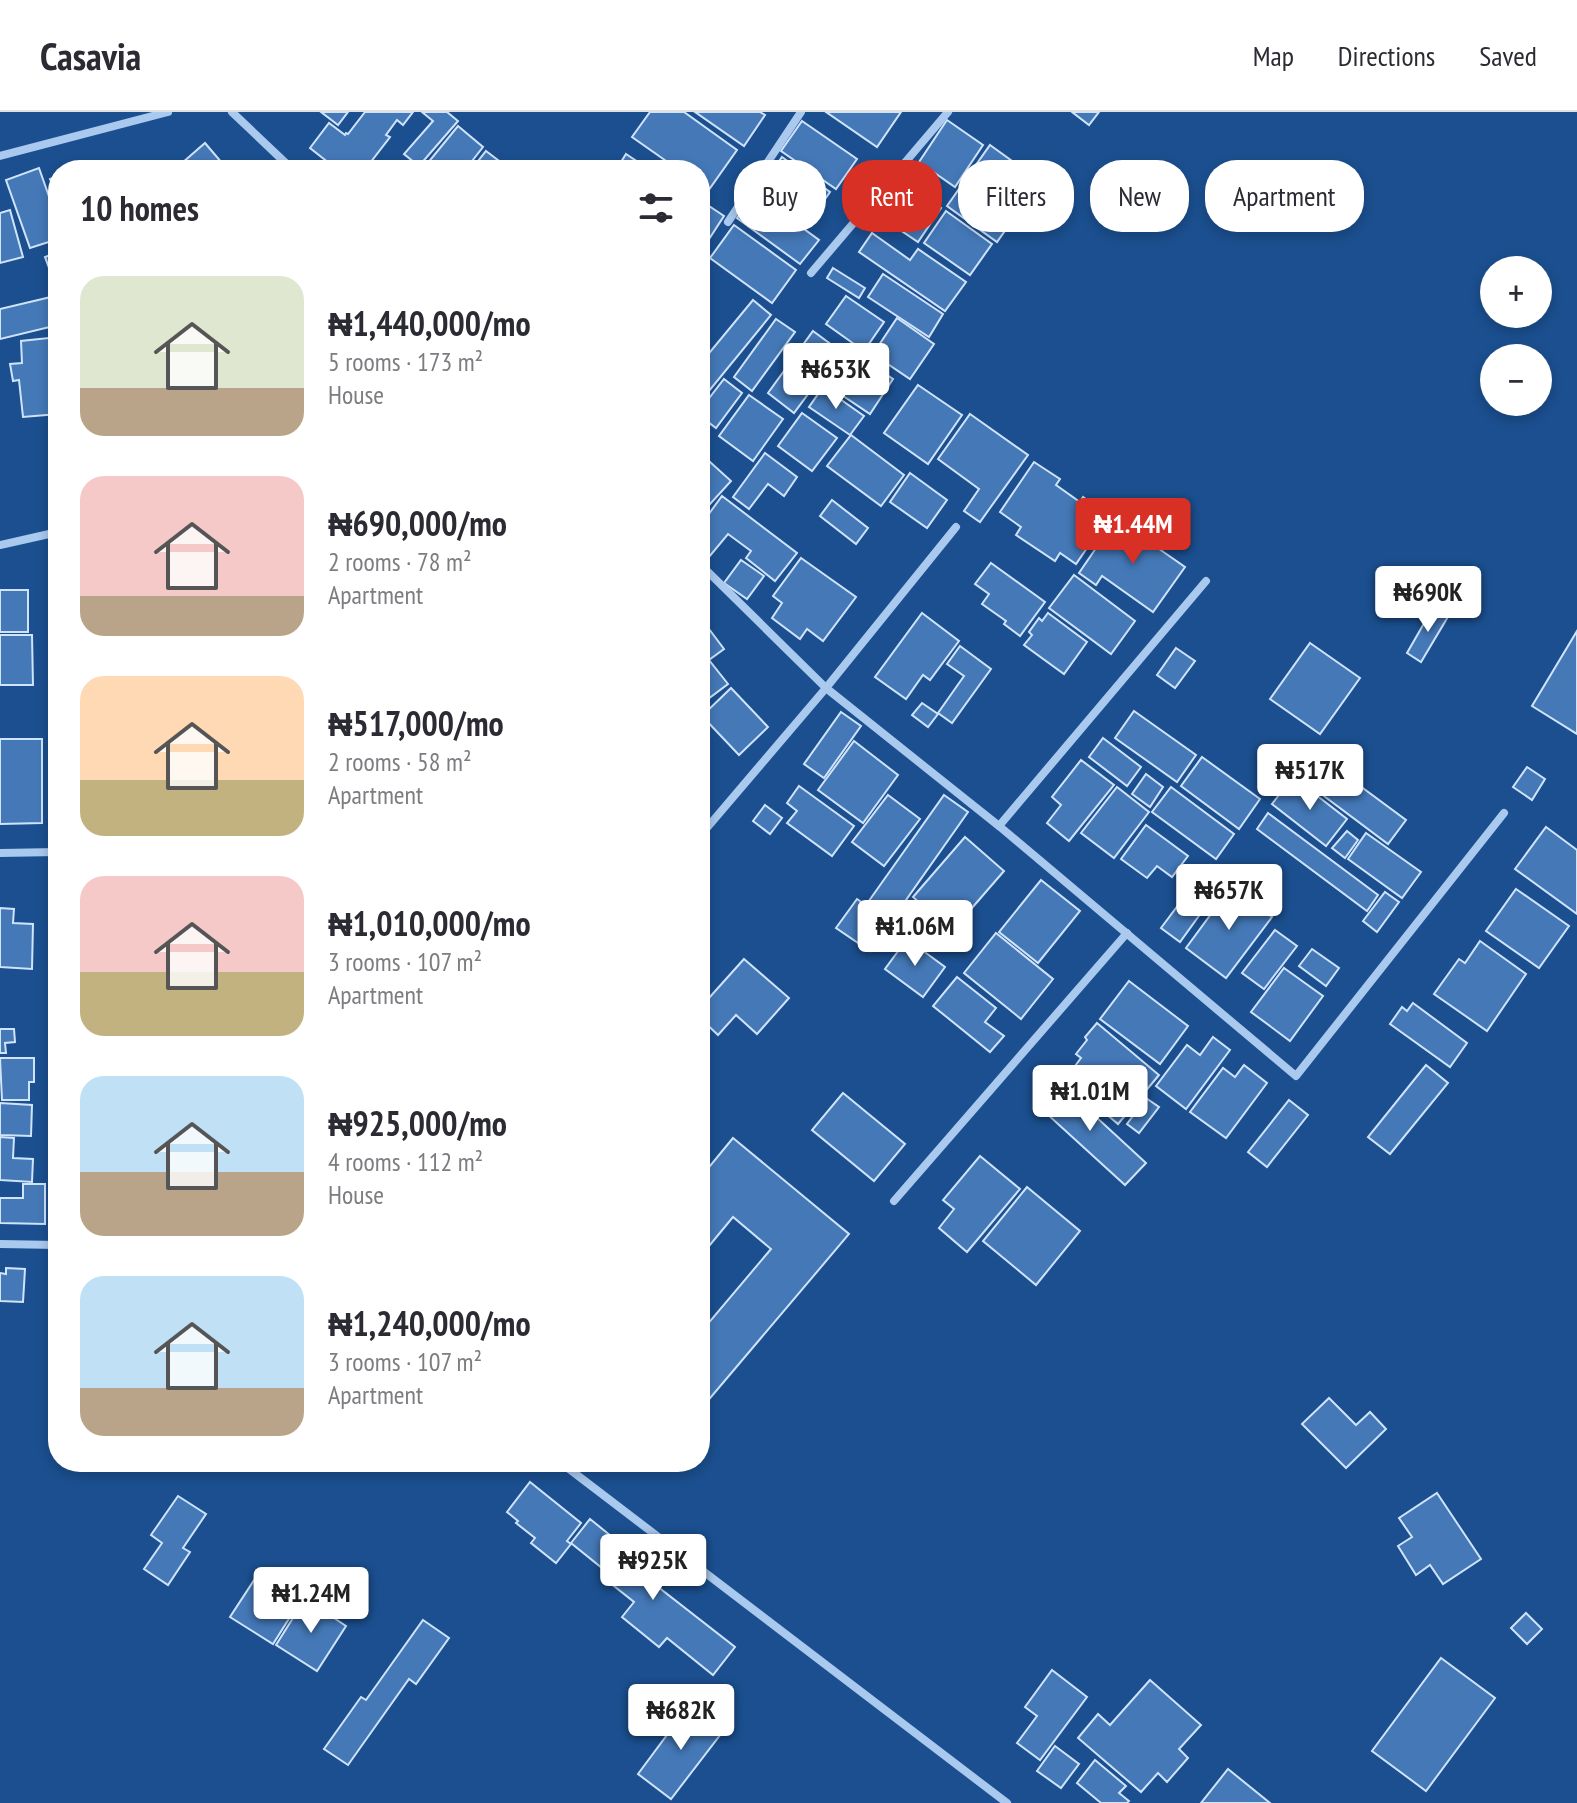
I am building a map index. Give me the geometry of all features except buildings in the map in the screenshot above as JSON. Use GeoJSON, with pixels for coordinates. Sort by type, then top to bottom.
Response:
{"type":"FeatureCollection","features":[{"type":"Feature","properties":{"kind":"street"},"geometry":{"type":"LineString","coordinates":[[0,156],[168,112]]}},
{"type":"Feature","properties":{"kind":"street"},"geometry":{"type":"LineString","coordinates":[[232,112],[282,160]]}},
{"type":"Feature","properties":{"kind":"street"},"geometry":{"type":"LineString","coordinates":[[728,222],[801,112]]}},
{"type":"Feature","properties":{"kind":"street"},"geometry":{"type":"LineString","coordinates":[[811,273],[948,112]]}},
{"type":"Feature","properties":{"kind":"street"},"geometry":{"type":"LineString","coordinates":[[710,824],[826,688],[956,527]]}},
{"type":"Feature","properties":{"kind":"street"},"geometry":{"type":"LineString","coordinates":[[0,545],[48,534]]}},
{"type":"Feature","properties":{"kind":"street"},"geometry":{"type":"LineString","coordinates":[[710,574],[826,688],[999,826],[1296,1076],[1504,813]]}},
{"type":"Feature","properties":{"kind":"street"},"geometry":{"type":"LineString","coordinates":[[999,826],[1206,581]]}},
{"type":"Feature","properties":{"kind":"street"},"geometry":{"type":"LineString","coordinates":[[0,853],[48,852]]}},
{"type":"Feature","properties":{"kind":"street"},"geometry":{"type":"LineString","coordinates":[[894,1201],[1127,933]]}},
{"type":"Feature","properties":{"kind":"street"},"geometry":{"type":"LineString","coordinates":[[0,1244],[48,1245]]}},
{"type":"Feature","properties":{"kind":"street"},"geometry":{"type":"LineString","coordinates":[[573,1472],[1007,1803]]}}]}
